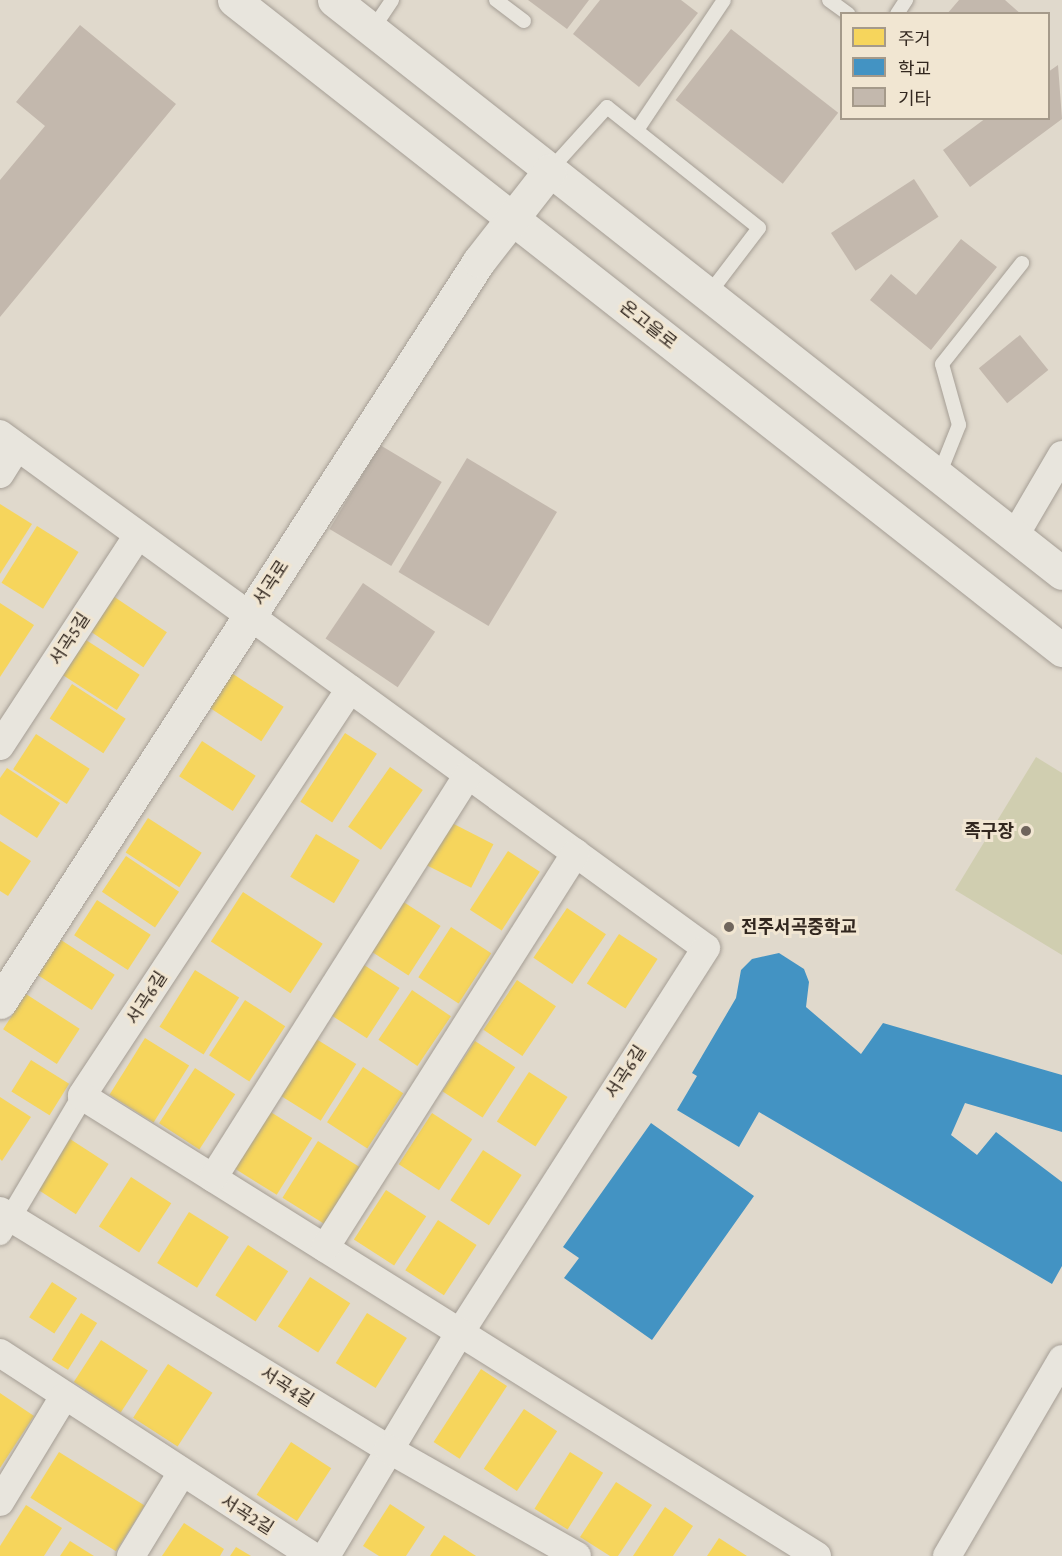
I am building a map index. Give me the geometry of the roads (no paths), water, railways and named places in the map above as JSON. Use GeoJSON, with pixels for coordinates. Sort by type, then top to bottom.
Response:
{"type":"FeatureCollection","features":[{"type":"Feature","properties":{"kind":"street","name":"온고을로"},"geometry":{"type":"LineString","coordinates":[[234,0],[1062,650]]}},
{"type":"Feature","properties":{"kind":"street"},"geometry":{"type":"LineString","coordinates":[[334,0],[1062,573]]}},
{"type":"Feature","properties":{"kind":"street","name":"서곡로"},"geometry":{"type":"LineString","coordinates":[[0,1002],[479,261],[550,170]]}},
{"type":"Feature","properties":{"kind":"street"},"geometry":{"type":"LineString","coordinates":[[0,474],[9,441],[250,616]]}},
{"type":"Feature","properties":{"kind":"street"},"geometry":{"type":"LineString","coordinates":[[1014,537],[1062,455]]}},
{"type":"Feature","properties":{"kind":"street","name":"서곡5길"},"geometry":{"type":"LineString","coordinates":[[1,745],[138,535]]}},
{"type":"Feature","properties":{"kind":"street","name":"서곡6길"},"geometry":{"type":"LineString","coordinates":[[250,616],[706,948],[460,1332],[388,1449]]}},
{"type":"Feature","properties":{"kind":"street","name":"서곡6길"},"geometry":{"type":"LineString","coordinates":[[3,1220],[350,689]]}},
{"type":"Feature","properties":{"kind":"street"},"geometry":{"type":"LineString","coordinates":[[213,1178],[468,775]]}},
{"type":"Feature","properties":{"kind":"street"},"geometry":{"type":"LineString","coordinates":[[325,1248],[576,853]]}},
{"type":"Feature","properties":{"kind":"street"},"geometry":{"type":"LineString","coordinates":[[82,1096],[817,1556]]}},
{"type":"Feature","properties":{"kind":"street","name":"서곡4길"},"geometry":{"type":"LineString","coordinates":[[3,1220],[388,1449],[577,1556]]}},
{"type":"Feature","properties":{"kind":"street","name":"서곡2길"},"geometry":{"type":"LineString","coordinates":[[0,1353],[63,1398],[314,1556]]}},
{"type":"Feature","properties":{"kind":"street"},"geometry":{"type":"LineString","coordinates":[[947,1556],[1062,1359]]}},
{"type":"Feature","properties":{"kind":"street"},"geometry":{"type":"LineString","coordinates":[[0,1502],[63,1398]]}},
{"type":"Feature","properties":{"kind":"street"},"geometry":{"type":"LineString","coordinates":[[326,1556],[388,1449]]}},
{"type":"Feature","properties":{"kind":"street"},"geometry":{"type":"LineString","coordinates":[[131,1556],[181,1474]]}},
{"type":"Feature","properties":{"kind":"lane"},"geometry":{"type":"LineString","coordinates":[[372,30],[392,0]]}},
{"type":"Feature","properties":{"kind":"lane"},"geometry":{"type":"LineString","coordinates":[[496,0],[524,21]]}},
{"type":"Feature","properties":{"kind":"lane"},"geometry":{"type":"LineString","coordinates":[[637,130],[724,0]]}},
{"type":"Feature","properties":{"kind":"lane"},"geometry":{"type":"LineString","coordinates":[[829,0],[845,12]]}},
{"type":"Feature","properties":{"kind":"lane"},"geometry":{"type":"LineString","coordinates":[[550,170],[607,107],[637,130],[759,228],[708,295]]}},
{"type":"Feature","properties":{"kind":"lane"},"geometry":{"type":"LineString","coordinates":[[938,477],[959,425],[942,364],[1022,263]]}},
{"type":"Feature","properties":{"kind":"place","name":"족구장"},"geometry":{"type":"Point","coordinates":[1026,831]}},
{"type":"Feature","properties":{"kind":"place","name":"전주서곡중학교"},"geometry":{"type":"Point","coordinates":[729,927]}}]}
